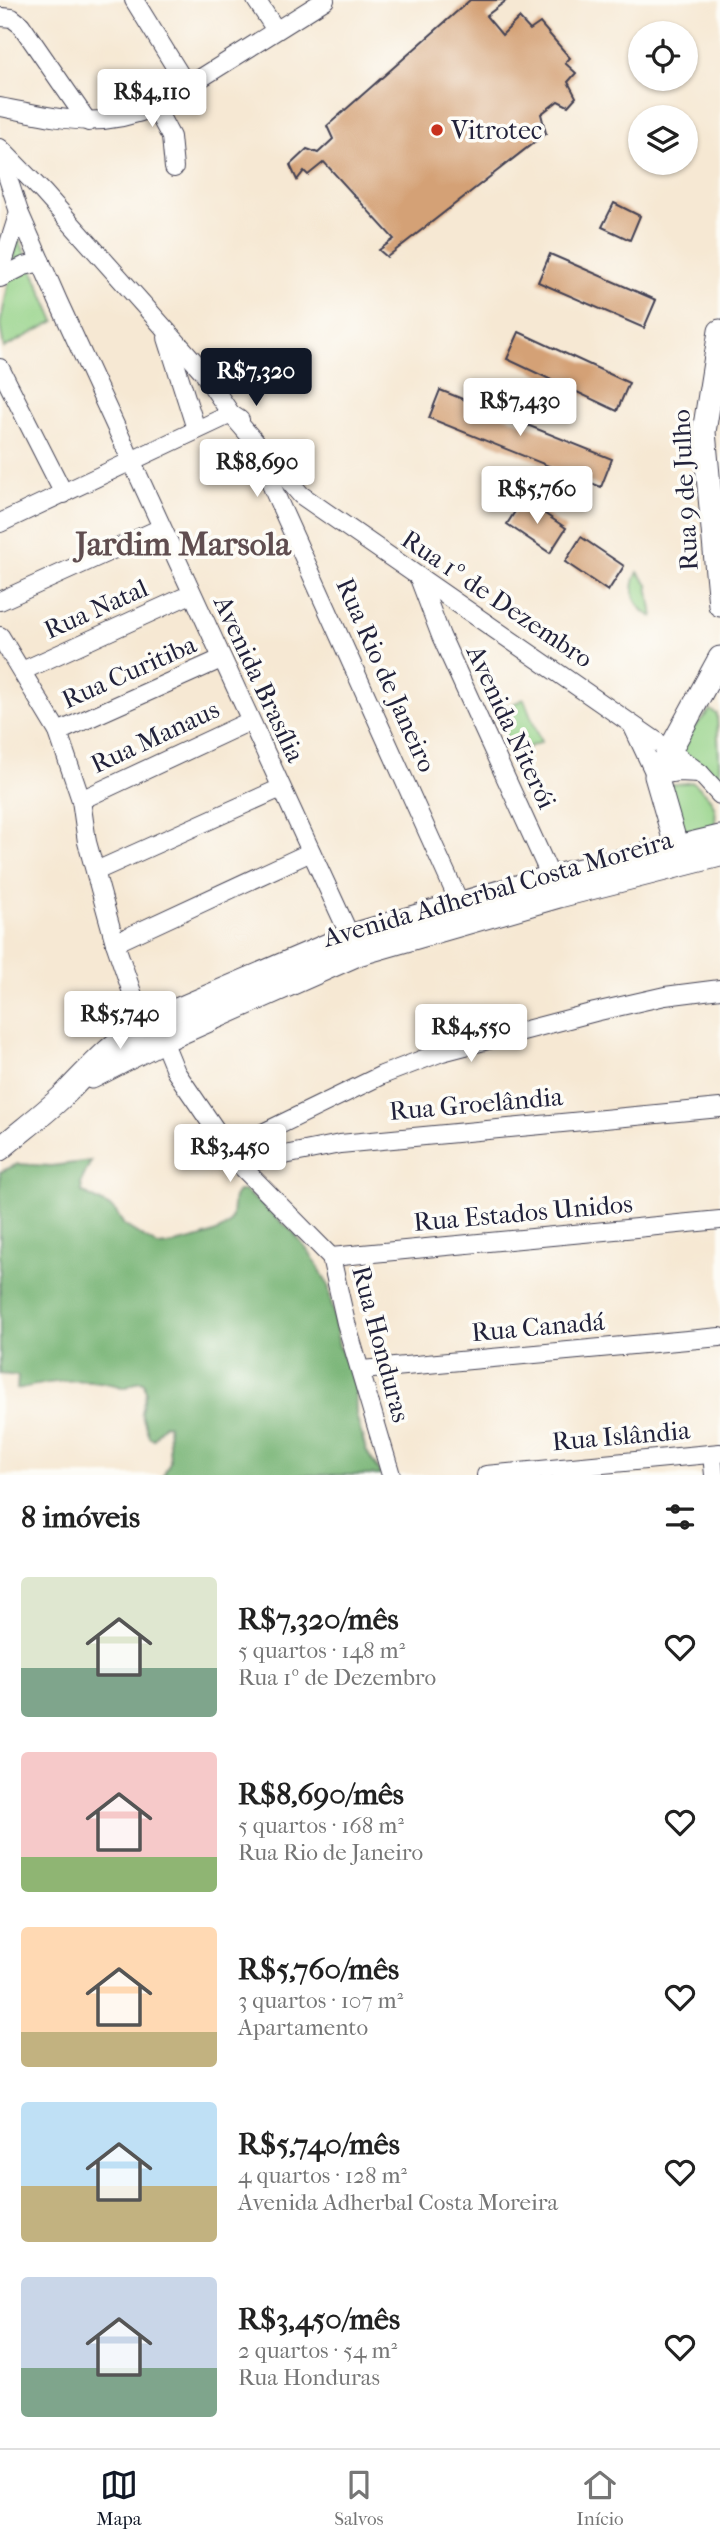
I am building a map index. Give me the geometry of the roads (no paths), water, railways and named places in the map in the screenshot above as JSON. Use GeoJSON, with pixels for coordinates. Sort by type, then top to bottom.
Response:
{"type":"FeatureCollection","features":[{"type":"Feature","properties":{"kind":"main road","name":"Rua 9 de Julho"},"geometry":{"type":"LineString","coordinates":[[720,331],[706,405],[712,431],[720,605]]}},
{"type":"Feature","properties":{"kind":"main road"},"geometry":{"type":"LineString","coordinates":[[679,855],[656,776],[720,658]]}},
{"type":"Feature","properties":{"kind":"main road"},"geometry":{"type":"LineString","coordinates":[[693,708],[720,696]]}},
{"type":"Feature","properties":{"kind":"main road","name":"Avenida Adherbal Costa Moreira"},"geometry":{"type":"LineString","coordinates":[[0,1149],[66,1093],[96,1059],[354,945],[555,886],[679,855],[720,837]]}},
{"type":"Feature","properties":{"kind":"main road","name":"Avenida Adherbal Costa Moreira"},"geometry":{"type":"LineString","coordinates":[[679,855],[720,855]]}},
{"type":"Feature","properties":{"kind":"street"},"geometry":{"type":"LineString","coordinates":[[134,0],[187,86]]}},
{"type":"Feature","properties":{"kind":"street"},"geometry":{"type":"LineString","coordinates":[[256,0],[276,30]]}},
{"type":"Feature","properties":{"kind":"street"},"geometry":{"type":"LineString","coordinates":[[0,107],[88,122],[130,117],[155,107],[325,0]]}},
{"type":"Feature","properties":{"kind":"street"},"geometry":{"type":"LineString","coordinates":[[2,17],[12,18],[21,25],[88,122]]}},
{"type":"Feature","properties":{"kind":"street"},"geometry":{"type":"LineString","coordinates":[[155,107],[171,137],[174,168]]}},
{"type":"Feature","properties":{"kind":"street","name":"Rua 1º de Dezembro"},"geometry":{"type":"LineString","coordinates":[[0,148],[43,191],[206,377],[238,407],[302,496],[669,750],[720,794]]}},
{"type":"Feature","properties":{"kind":"street","name":"Avenida Brasília"},"geometry":{"type":"LineString","coordinates":[[0,154],[19,212],[41,262],[354,945]]}},
{"type":"Feature","properties":{"kind":"street"},"geometry":{"type":"LineString","coordinates":[[0,272],[19,212]]}},
{"type":"Feature","properties":{"kind":"street"},"geometry":{"type":"LineString","coordinates":[[0,278],[41,262]]}},
{"type":"Feature","properties":{"kind":"street"},"geometry":{"type":"LineString","coordinates":[[165,332],[196,429]]}},
{"type":"Feature","properties":{"kind":"street"},"geometry":{"type":"LineString","coordinates":[[0,368],[6,385],[64,494]]}},
{"type":"Feature","properties":{"kind":"street","name":"Rua 1º de Dezembro"},"geometry":{"type":"LineString","coordinates":[[206,377],[231,414]]}},
{"type":"Feature","properties":{"kind":"street"},"geometry":{"type":"LineString","coordinates":[[0,523],[231,414],[260,441]]}},
{"type":"Feature","properties":{"kind":"street","name":"Rua Rio de Janeiro"},"geometry":{"type":"LineString","coordinates":[[260,441],[278,499],[464,912]]}},
{"type":"Feature","properties":{"kind":"street"},"geometry":{"type":"LineString","coordinates":[[278,499],[302,496],[294,533]]}},
{"type":"Feature","properties":{"kind":"street"},"geometry":{"type":"LineString","coordinates":[[0,601],[161,528]]}},
{"type":"Feature","properties":{"kind":"street","name":"Avenida Niterói"},"geometry":{"type":"LineString","coordinates":[[419,578],[441,636],[555,886]]}},
{"type":"Feature","properties":{"kind":"street","name":"Rua Natal"},"geometry":{"type":"LineString","coordinates":[[22,671],[191,594]]}},
{"type":"Feature","properties":{"kind":"street","name":"Rua Honduras"},"geometry":{"type":"LineString","coordinates":[[0,636],[58,732],[81,800],[87,842],[115,943],[131,994],[148,1035],[233,1157],[331,1257],[346,1322],[391,1475]]}},
{"type":"Feature","properties":{"kind":"street","name":"Rua Curitiba"},"geometry":{"type":"LineString","coordinates":[[58,732],[221,659]]}},
{"type":"Feature","properties":{"kind":"street","name":"Rua Manaus"},"geometry":{"type":"LineString","coordinates":[[81,800],[250,722]]}},
{"type":"Feature","properties":{"kind":"street"},"geometry":{"type":"LineString","coordinates":[[633,727],[656,776],[678,772],[700,774]]}},
{"type":"Feature","properties":{"kind":"street"},"geometry":{"type":"LineString","coordinates":[[96,872],[281,788]]}},
{"type":"Feature","properties":{"kind":"street"},"geometry":{"type":"LineString","coordinates":[[115,943],[311,852]]}},
{"type":"Feature","properties":{"kind":"street"},"geometry":{"type":"LineString","coordinates":[[233,1157],[383,1075],[442,1052],[665,996],[720,989]]}},
{"type":"Feature","properties":{"kind":"street","name":"Rua Groelândia"},"geometry":{"type":"LineString","coordinates":[[233,1157],[340,1144],[720,1108]]}},
{"type":"Feature","properties":{"kind":"street","name":"Rua Estados Unidos"},"geometry":{"type":"LineString","coordinates":[[331,1257],[720,1220]]}},
{"type":"Feature","properties":{"kind":"street","name":"Rua Canadá"},"geometry":{"type":"LineString","coordinates":[[362,1370],[720,1337]]}},
{"type":"Feature","properties":{"kind":"street"},"geometry":{"type":"LineString","coordinates":[[714,1475],[716,1453]]}},
{"type":"Feature","properties":{"kind":"street","name":"Rua Islândia"},"geometry":{"type":"LineString","coordinates":[[486,1475],[591,1470],[716,1453]]}},
{"type":"Feature","properties":{"kind":"place","name":"Vitrotec"},"geometry":{"type":"Point","coordinates":[437,130]}},
{"type":"Feature","properties":{"kind":"district","name":"Jardim Marsola"},"geometry":{"type":"Point","coordinates":[183,544]}}]}
